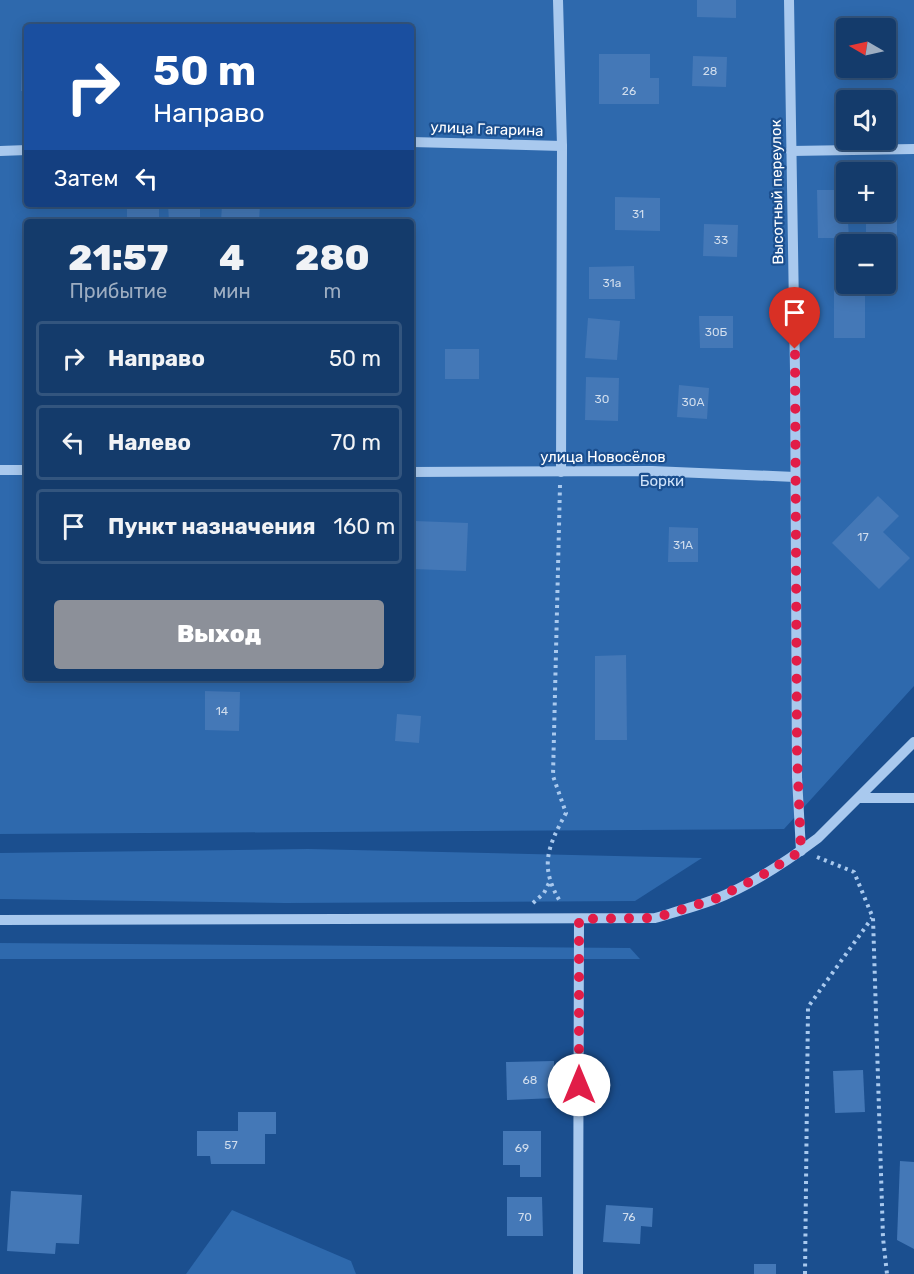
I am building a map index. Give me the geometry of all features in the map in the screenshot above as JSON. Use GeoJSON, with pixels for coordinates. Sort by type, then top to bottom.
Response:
{"type":"FeatureCollection","features":[{"type":"Feature","properties":{"kind":"street"},"geometry":{"type":"LineString","coordinates":[[558,0],[562,146],[561,472]]}},
{"type":"Feature","properties":{"kind":"street","name":"Высотный переулок"},"geometry":{"type":"LineString","coordinates":[[789,0],[798,777],[801,851]]}},
{"type":"Feature","properties":{"kind":"street","name":"улица Гагарина"},"geometry":{"type":"LineString","coordinates":[[414,142],[562,146]]}},
{"type":"Feature","properties":{"kind":"street"},"geometry":{"type":"LineString","coordinates":[[791,151],[914,149]]}},
{"type":"Feature","properties":{"kind":"street"},"geometry":{"type":"LineString","coordinates":[[0,151],[24,150]]}},
{"type":"Feature","properties":{"kind":"street"},"geometry":{"type":"LineString","coordinates":[[0,470],[24,470]]}},
{"type":"Feature","properties":{"kind":"street","name":"улица Новосёлов"},"geometry":{"type":"LineString","coordinates":[[414,472],[652,471],[795,477]]}},
{"type":"Feature","properties":{"kind":"street"},"geometry":{"type":"LineString","coordinates":[[0,920],[655,918],[715,899],[761,876],[801,851],[818,838],[914,742]]}},
{"type":"Feature","properties":{"kind":"street"},"geometry":{"type":"LineString","coordinates":[[859,798],[914,798]]}},
{"type":"Feature","properties":{"kind":"street"},"geometry":{"type":"LineString","coordinates":[[578,1274],[579,919]]}},
{"type":"Feature","properties":{"kind":"path"},"geometry":{"type":"LineString","coordinates":[[561,472],[553,776],[566,813],[551,842],[548,869],[549,883],[562,905],[579,919]]}},
{"type":"Feature","properties":{"kind":"path"},"geometry":{"type":"LineString","coordinates":[[801,851],[854,872],[873,918],[883,1238],[887,1274]]}},
{"type":"Feature","properties":{"kind":"path"},"geometry":{"type":"LineString","coordinates":[[805,1274],[808,1007],[873,918]]}},
{"type":"Feature","properties":{"kind":"green space","name":"Борки"},"geometry":{"type":"Polygon","coordinates":[[[0,0],[914,0],[914,686],[784,829],[0,834],[0,0]]]}},
{"type":"Feature","properties":{"kind":"green space"},"geometry":{"type":"Polygon","coordinates":[[[308,849],[702,858],[635,901],[285,903],[0,899],[0,853],[308,849]]]}},
{"type":"Feature","properties":{"kind":"green space"},"geometry":{"type":"Polygon","coordinates":[[[0,943],[630,948],[640,959],[0,959],[0,943]]]}},
{"type":"Feature","properties":{"kind":"green space"},"geometry":{"type":"Polygon","coordinates":[[[232,1210],[351,1261],[356,1274],[186,1274],[232,1210]]]}},
{"type":"Feature","properties":{"kind":"building"},"geometry":{"type":"Polygon","coordinates":[[[697,0],[736,0],[736,18],[697,17],[697,0]]]}},
{"type":"Feature","properties":{"kind":"building"},"geometry":{"type":"Polygon","coordinates":[[[22,49],[24,49],[24,91],[21,91],[22,49]]]}},
{"type":"Feature","properties":{"kind":"building"},"geometry":{"type":"Polygon","coordinates":[[[599,54],[650,54],[650,78],[659,78],[659,104],[599,104],[599,54]]]}},
{"type":"Feature","properties":{"kind":"building"},"geometry":{"type":"Polygon","coordinates":[[[693,56],[727,57],[726,87],[692,86],[693,56]]]}},
{"type":"Feature","properties":{"kind":"building"},"geometry":{"type":"Polygon","coordinates":[[[817,190],[836,190],[836,222],[848,222],[849,234],[836,234],[836,238],[818,238],[817,190]]]}},
{"type":"Feature","properties":{"kind":"building"},"geometry":{"type":"Polygon","coordinates":[[[897,190],[897,238],[896,234],[866,234],[866,222],[896,222],[897,190]]]}},
{"type":"Feature","properties":{"kind":"building"},"geometry":{"type":"Polygon","coordinates":[[[615,197],[660,198],[660,231],[615,230],[615,197]]]}},
{"type":"Feature","properties":{"kind":"building"},"geometry":{"type":"Polygon","coordinates":[[[127,207],[159,207],[159,219],[127,219],[127,207]]]}},
{"type":"Feature","properties":{"kind":"building"},"geometry":{"type":"Polygon","coordinates":[[[168,207],[200,207],[200,219],[169,219],[168,207]]]}},
{"type":"Feature","properties":{"kind":"building"},"geometry":{"type":"Polygon","coordinates":[[[222,207],[260,207],[259,219],[221,219],[222,207]]]}},
{"type":"Feature","properties":{"kind":"building"},"geometry":{"type":"Polygon","coordinates":[[[704,224],[738,225],[737,257],[703,256],[704,224]]]}},
{"type":"Feature","properties":{"kind":"building"},"geometry":{"type":"Polygon","coordinates":[[[634,266],[635,299],[589,299],[589,267],[634,266]]]}},
{"type":"Feature","properties":{"kind":"building"},"geometry":{"type":"Polygon","coordinates":[[[834,290],[836,294],[865,294],[865,338],[834,338],[834,290]]]}},
{"type":"Feature","properties":{"kind":"building"},"geometry":{"type":"Polygon","coordinates":[[[699,316],[733,316],[733,348],[700,348],[699,316]]]}},
{"type":"Feature","properties":{"kind":"building"},"geometry":{"type":"Polygon","coordinates":[[[588,318],[620,321],[617,360],[585,358],[588,318]]]}},
{"type":"Feature","properties":{"kind":"building"},"geometry":{"type":"Polygon","coordinates":[[[445,349],[479,349],[479,379],[445,379],[445,349]]]}},
{"type":"Feature","properties":{"kind":"building"},"geometry":{"type":"Polygon","coordinates":[[[586,377],[619,378],[618,421],[585,420],[586,377]]]}},
{"type":"Feature","properties":{"kind":"building"},"geometry":{"type":"Polygon","coordinates":[[[679,385],[709,388],[707,419],[677,417],[679,385]]]}},
{"type":"Feature","properties":{"kind":"building"},"geometry":{"type":"Polygon","coordinates":[[[878,496],[899,516],[883,532],[910,558],[879,589],[832,543],[878,496]]]}},
{"type":"Feature","properties":{"kind":"building"},"geometry":{"type":"Polygon","coordinates":[[[415,521],[468,523],[466,571],[414,569],[415,521]]]}},
{"type":"Feature","properties":{"kind":"building"},"geometry":{"type":"Polygon","coordinates":[[[669,527],[698,528],[698,562],[668,562],[669,527]]]}},
{"type":"Feature","properties":{"kind":"building"},"geometry":{"type":"Polygon","coordinates":[[[626,655],[627,740],[595,740],[595,656],[626,655]]]}},
{"type":"Feature","properties":{"kind":"building"},"geometry":{"type":"Polygon","coordinates":[[[205,691],[240,692],[239,731],[205,730],[205,691]]]}},
{"type":"Feature","properties":{"kind":"building"},"geometry":{"type":"Polygon","coordinates":[[[397,714],[421,716],[419,743],[395,741],[397,714]]]}},
{"type":"Feature","properties":{"kind":"building"},"geometry":{"type":"Polygon","coordinates":[[[554,1061],[555,1098],[507,1100],[506,1062],[554,1061]]]}},
{"type":"Feature","properties":{"kind":"building"},"geometry":{"type":"Polygon","coordinates":[[[863,1070],[865,1112],[835,1113],[833,1071],[863,1070]]]}},
{"type":"Feature","properties":{"kind":"building"},"geometry":{"type":"Polygon","coordinates":[[[238,1112],[276,1112],[276,1134],[265,1134],[265,1164],[211,1164],[210,1156],[197,1156],[197,1131],[238,1131],[238,1112]]]}},
{"type":"Feature","properties":{"kind":"building"},"geometry":{"type":"Polygon","coordinates":[[[503,1131],[541,1131],[541,1177],[520,1177],[520,1165],[503,1165],[503,1131]]]}},
{"type":"Feature","properties":{"kind":"building"},"geometry":{"type":"Polygon","coordinates":[[[900,1161],[914,1162],[914,1249],[897,1240],[900,1161]]]}},
{"type":"Feature","properties":{"kind":"building"},"geometry":{"type":"Polygon","coordinates":[[[11,1191],[82,1195],[79,1244],[56,1243],[55,1254],[7,1251],[11,1191]]]}},
{"type":"Feature","properties":{"kind":"building"},"geometry":{"type":"Polygon","coordinates":[[[507,1197],[542,1197],[543,1236],[507,1236],[507,1197]]]}},
{"type":"Feature","properties":{"kind":"building"},"geometry":{"type":"Polygon","coordinates":[[[606,1205],[653,1208],[652,1227],[641,1226],[640,1244],[603,1242],[606,1205]]]}},
{"type":"Feature","properties":{"kind":"building"},"geometry":{"type":"Polygon","coordinates":[[[754,1264],[776,1264],[776,1274],[754,1274],[754,1264]]]}},
{"type":"Feature","properties":{"kind":"route"},"geometry":{"type":"LineString","coordinates":[[579,1085],[579,919],[655,918],[715,899],[761,876],[801,851],[797,753],[795,349]]}}]}
